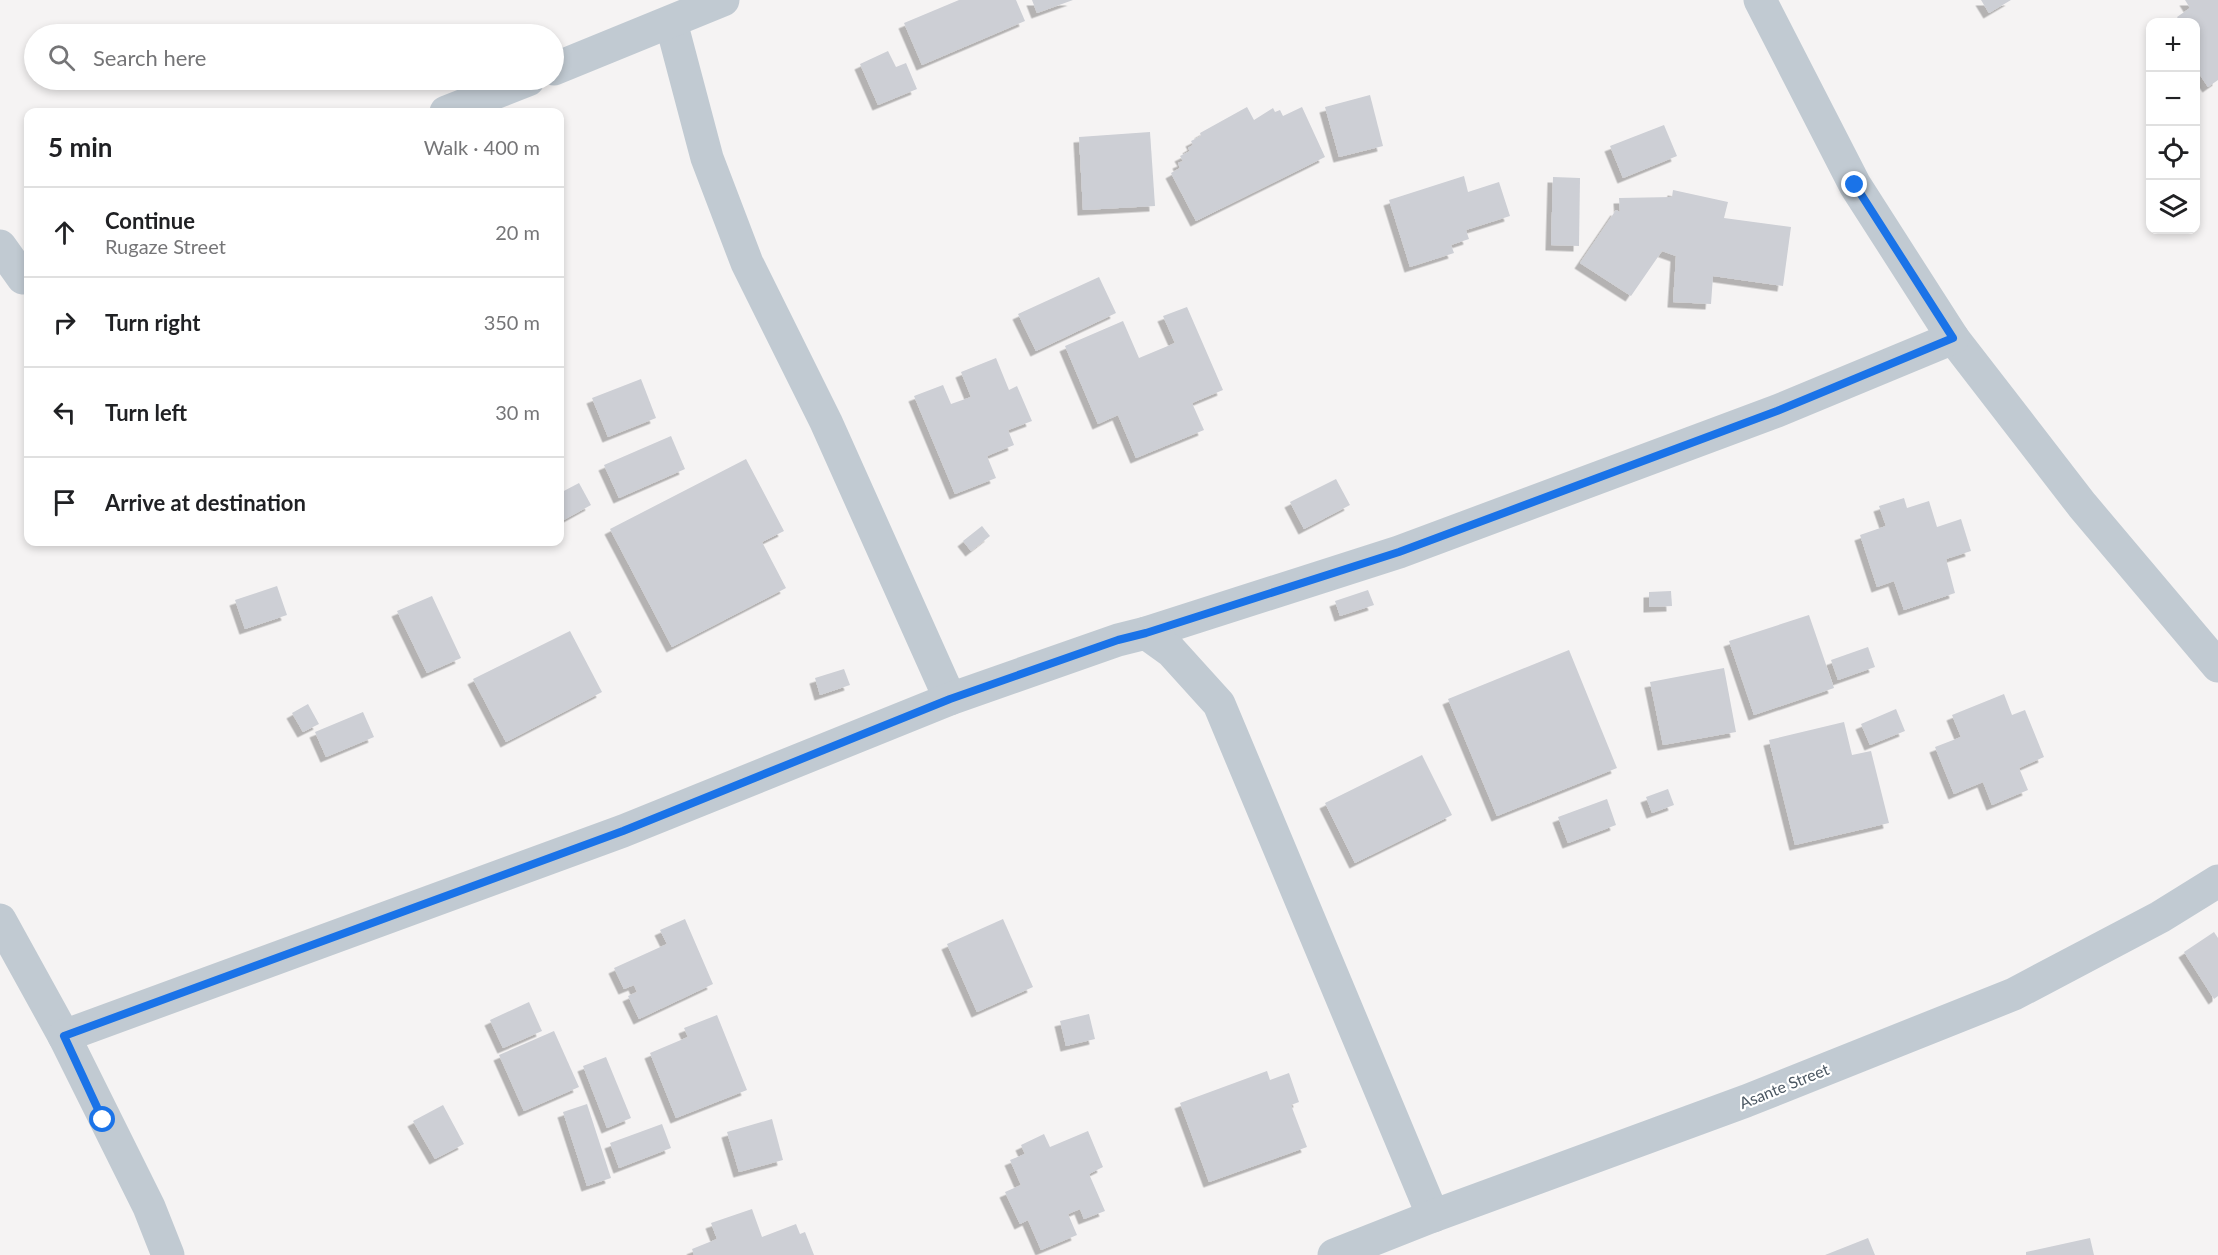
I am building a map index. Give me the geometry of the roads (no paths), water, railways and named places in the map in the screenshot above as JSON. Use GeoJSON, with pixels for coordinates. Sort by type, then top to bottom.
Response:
{"type":"FeatureCollection","features":[{"type":"Feature","properties":{"kind":"street"},"geometry":{"type":"LineString","coordinates":[[564,65],[723,0]]}},
{"type":"Feature","properties":{"kind":"street"},"geometry":{"type":"LineString","coordinates":[[1760,0],[1855,185],[1953,338],[2082,505],[2213,649]]}},
{"type":"Feature","properties":{"kind":"street"},"geometry":{"type":"LineString","coordinates":[[671,22],[706,158],[747,263],[826,422],[950,699]]}},
{"type":"Feature","properties":{"kind":"street"},"geometry":{"type":"LineString","coordinates":[[456,108],[502,90]]}},
{"type":"Feature","properties":{"kind":"street"},"geometry":{"type":"LineString","coordinates":[[0,246],[17,281]]}},
{"type":"Feature","properties":{"kind":"street"},"geometry":{"type":"LineString","coordinates":[[64,1036],[623,831],[950,699],[1118,640],[1399,552],[1777,411],[1953,338]]}},
{"type":"Feature","properties":{"kind":"street"},"geometry":{"type":"LineString","coordinates":[[1146,633],[1171,651],[1219,704],[1433,1216]]}},
{"type":"Feature","properties":{"kind":"street","name":"Asante Street"},"geometry":{"type":"LineString","coordinates":[[1334,1255],[1433,1216],[1746,1101],[2014,994],[2160,917],[2218,881]]}},
{"type":"Feature","properties":{"kind":"street"},"geometry":{"type":"LineString","coordinates":[[0,920],[64,1036],[149,1207],[168,1255]]}}]}
